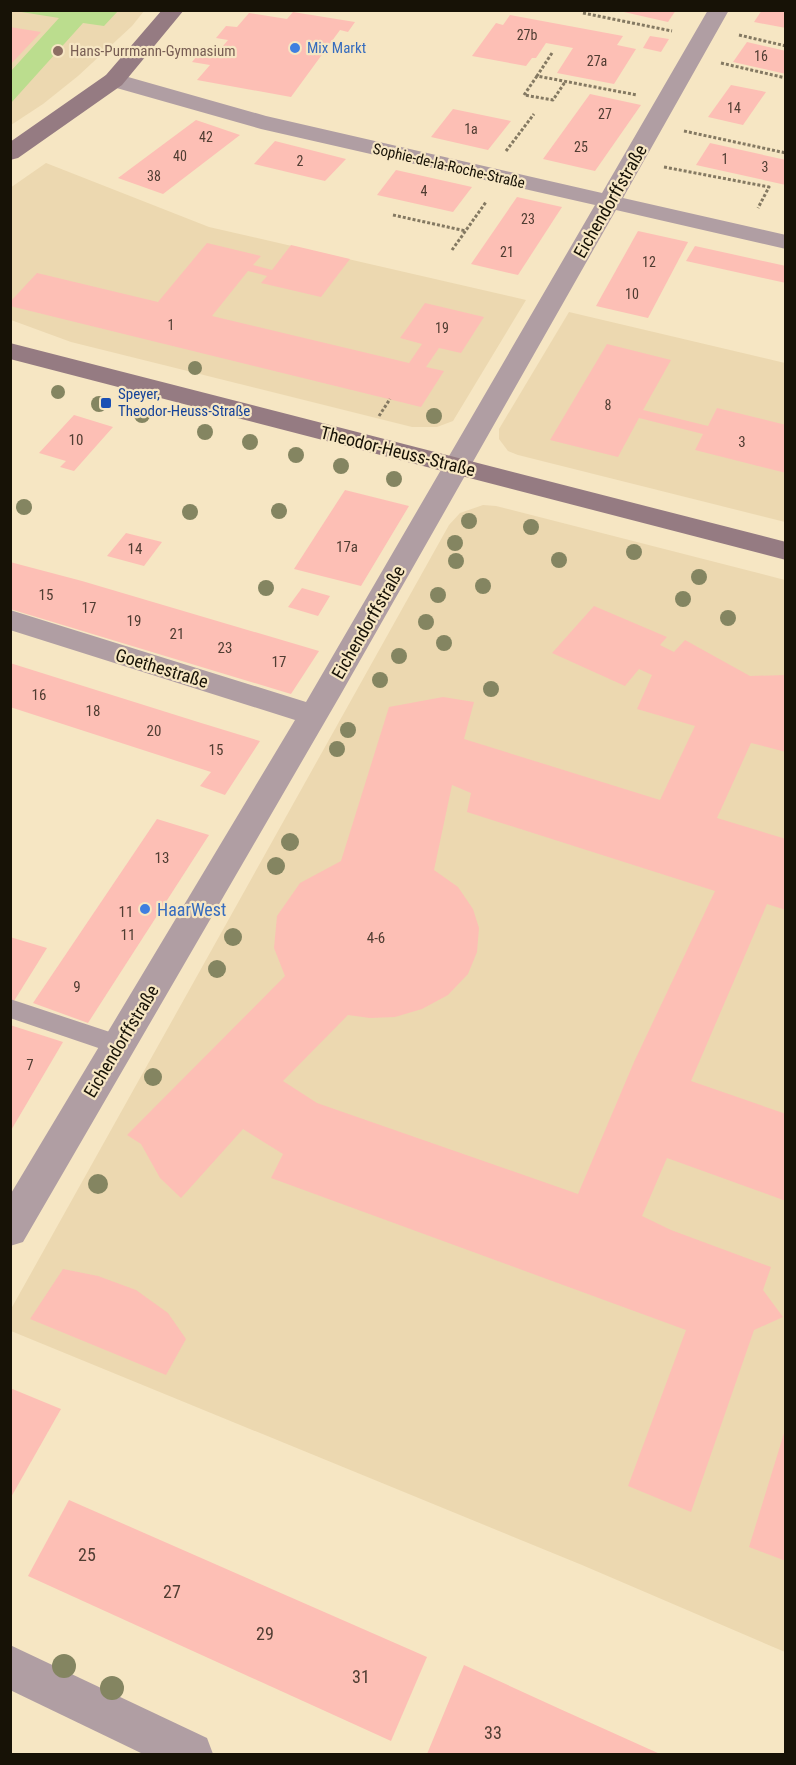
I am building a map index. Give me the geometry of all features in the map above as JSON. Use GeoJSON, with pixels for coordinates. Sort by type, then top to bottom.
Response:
{"type":"FeatureCollection","features":[{"type":"Feature","properties":{"kind":"main road"},"geometry":{"type":"LineString","coordinates":[[10,153],[114,80],[174,10]]}},
{"type":"Feature","properties":{"kind":"main road","name":"Theodor-Heuss-Straße"},"geometry":{"type":"LineString","coordinates":[[10,351],[786,551]]}},
{"type":"Feature","properties":{"kind":"street","name":"Eichendorffstraße"},"geometry":{"type":"LineString","coordinates":[[10,1230],[313,715],[711,26]]}},
{"type":"Feature","properties":{"kind":"street","name":"Sophie-de-la-Roche-Straße"},"geometry":{"type":"LineString","coordinates":[[114,80],[261,122],[495,178],[786,242]]}},
{"type":"Feature","properties":{"kind":"street","name":"Goethestraße"},"geometry":{"type":"LineString","coordinates":[[10,620],[313,715]]}},
{"type":"Feature","properties":{"kind":"street"},"geometry":{"type":"LineString","coordinates":[[10,1667],[191,1755]]}},
{"type":"Feature","properties":{"kind":"lane"},"geometry":{"type":"LineString","coordinates":[[10,1008],[119,1045]]}},
{"type":"Feature","properties":{"kind":"path"},"geometry":{"type":"LineString","coordinates":[[583,13],[711,26],[786,46]]}},
{"type":"Feature","properties":{"kind":"path"},"geometry":{"type":"LineString","coordinates":[[552,53],[524,95],[553,100],[565,82]]}},
{"type":"Feature","properties":{"kind":"path"},"geometry":{"type":"LineString","coordinates":[[694,57],[786,78]]}},
{"type":"Feature","properties":{"kind":"path"},"geometry":{"type":"LineString","coordinates":[[537,76],[667,101]]}},
{"type":"Feature","properties":{"kind":"path"},"geometry":{"type":"LineString","coordinates":[[452,250],[466,231],[534,114]]}},
{"type":"Feature","properties":{"kind":"path"},"geometry":{"type":"LineString","coordinates":[[654,124],[786,153]]}},
{"type":"Feature","properties":{"kind":"path"},"geometry":{"type":"LineString","coordinates":[[633,160],[769,187],[746,233]]}},
{"type":"Feature","properties":{"kind":"path"},"geometry":{"type":"LineString","coordinates":[[393,214],[466,231]]}},
{"type":"Feature","properties":{"kind":"shaded area","name":"Hans-Purrmann-Gymnasium"},"geometry":{"type":"Polygon","coordinates":[[[11,11],[144,11],[132,26],[78,76],[43,104],[11,125],[11,11]]]}},
{"type":"Feature","properties":{"kind":"shaded area"},"geometry":{"type":"Polygon","coordinates":[[[46,163],[209,227],[526,300],[453,421],[437,427],[412,427],[71,342],[11,320],[10,188],[46,163]]]}},
{"type":"Feature","properties":{"kind":"shaded area"},"geometry":{"type":"Polygon","coordinates":[[[569,312],[785,363],[785,522],[508,451],[499,439],[499,429],[569,312]]]}},
{"type":"Feature","properties":{"kind":"shaded area"},"geometry":{"type":"Polygon","coordinates":[[[483,505],[496,506],[785,580],[785,1652],[582,1565],[11,1331],[11,1309],[449,525],[460,513],[483,505]]]}},
{"type":"Feature","properties":{"kind":"green space"},"geometry":{"type":"Polygon","coordinates":[[[15,11],[118,11],[104,26],[83,23],[11,103],[11,71],[59,18],[15,11]]]}},
{"type":"Feature","properties":{"kind":"building"},"geometry":{"type":"Polygon","coordinates":[[[615,10],[676,10],[668,22],[615,10]]]}},
{"type":"Feature","properties":{"kind":"building"},"geometry":{"type":"Polygon","coordinates":[[[762,10],[786,10],[786,28],[754,22],[762,10]]]}},
{"type":"Feature","properties":{"kind":"building","name":"Mix Markt"},"geometry":{"type":"Polygon","coordinates":[[[293,12],[355,22],[348,32],[340,30],[291,97],[197,80],[210,65],[192,62],[203,49],[218,52],[228,40],[216,38],[226,26],[237,27],[249,13],[287,19],[293,12]]]}},
{"type":"Feature","properties":{"kind":"building"},"geometry":{"type":"Polygon","coordinates":[[[510,15],[623,36],[617,45],[636,49],[614,84],[557,73],[573,48],[546,43],[536,58],[532,58],[526,66],[472,56],[496,23],[503,25],[510,15]]]}},
{"type":"Feature","properties":{"kind":"building"},"geometry":{"type":"Polygon","coordinates":[[[10,27],[41,32],[10,65],[10,27]]]}},
{"type":"Feature","properties":{"kind":"building"},"geometry":{"type":"Polygon","coordinates":[[[650,36],[669,39],[661,52],[643,48],[650,36]]]}},
{"type":"Feature","properties":{"kind":"building"},"geometry":{"type":"Polygon","coordinates":[[[747,42],[786,51],[786,74],[733,62],[747,42]]]}},
{"type":"Feature","properties":{"kind":"building"},"geometry":{"type":"Polygon","coordinates":[[[731,85],[766,92],[743,125],[708,117],[731,85]]]}},
{"type":"Feature","properties":{"kind":"building"},"geometry":{"type":"Polygon","coordinates":[[[590,94],[641,105],[595,171],[543,159],[590,94]]]}},
{"type":"Feature","properties":{"kind":"building"},"geometry":{"type":"Polygon","coordinates":[[[453,109],[511,121],[488,150],[431,137],[453,109]]]}},
{"type":"Feature","properties":{"kind":"building"},"geometry":{"type":"Polygon","coordinates":[[[196,120],[240,135],[163,194],[118,178],[196,120]]]}},
{"type":"Feature","properties":{"kind":"building"},"geometry":{"type":"Polygon","coordinates":[[[275,141],[346,159],[325,181],[254,164],[275,141]]]}},
{"type":"Feature","properties":{"kind":"building"},"geometry":{"type":"Polygon","coordinates":[[[710,143],[786,160],[786,185],[696,165],[710,143]]]}},
{"type":"Feature","properties":{"kind":"building"},"geometry":{"type":"Polygon","coordinates":[[[396,170],[472,187],[453,212],[377,195],[396,170]]]}},
{"type":"Feature","properties":{"kind":"building"},"geometry":{"type":"Polygon","coordinates":[[[517,197],[562,207],[518,275],[471,264],[517,197]]]}},
{"type":"Feature","properties":{"kind":"building"},"geometry":{"type":"Polygon","coordinates":[[[638,231],[688,242],[648,318],[596,306],[638,231]]]}},
{"type":"Feature","properties":{"kind":"building"},"geometry":{"type":"Polygon","coordinates":[[[207,243],[261,256],[253,265],[272,270],[291,245],[350,259],[321,297],[261,283],[267,276],[248,271],[212,316],[409,363],[422,344],[400,338],[425,303],[484,317],[461,353],[439,348],[426,367],[444,371],[421,407],[10,306],[10,302],[37,273],[158,302],[207,243]]]}},
{"type":"Feature","properties":{"kind":"building"},"geometry":{"type":"Polygon","coordinates":[[[695,246],[786,266],[786,283],[686,261],[695,246]]]}},
{"type":"Feature","properties":{"kind":"building"},"geometry":{"type":"Polygon","coordinates":[[[607,344],[671,360],[643,410],[708,426],[717,408],[786,425],[786,473],[695,450],[703,434],[639,418],[618,457],[550,440],[607,344]]]}},
{"type":"Feature","properties":{"kind":"building"},"geometry":{"type":"Polygon","coordinates":[[[74,415],[113,427],[74,471],[60,467],[66,461],[39,453],[74,415]]]}},
{"type":"Feature","properties":{"kind":"building"},"geometry":{"type":"Polygon","coordinates":[[[345,490],[409,506],[361,586],[294,569],[345,490]]]}},
{"type":"Feature","properties":{"kind":"building"},"geometry":{"type":"Polygon","coordinates":[[[126,533],[162,542],[144,566],[107,556],[126,533]]]}},
{"type":"Feature","properties":{"kind":"building"},"geometry":{"type":"Polygon","coordinates":[[[10,562],[319,651],[291,694],[10,609],[10,562]]]}},
{"type":"Feature","properties":{"kind":"building"},"geometry":{"type":"Polygon","coordinates":[[[302,588],[330,596],[318,616],[288,607],[302,588]]]}},
{"type":"Feature","properties":{"kind":"building"},"geometry":{"type":"Polygon","coordinates":[[[594,606],[667,637],[660,645],[674,652],[685,640],[750,676],[786,675],[786,752],[751,743],[717,818],[786,839],[786,910],[767,904],[691,1081],[786,1114],[786,1201],[667,1158],[642,1216],[671,1230],[771,1267],[763,1290],[783,1317],[754,1330],[691,1512],[628,1486],[686,1330],[271,1178],[283,1154],[243,1129],[181,1198],[160,1178],[141,1144],[127,1135],[285,976],[274,948],[277,916],[300,883],[341,861],[389,707],[443,697],[474,702],[464,739],[660,800],[695,726],[637,709],[652,675],[639,669],[625,686],[552,653],[594,606]],[[452,785],[434,870],[458,887],[473,909],[479,928],[477,952],[468,974],[448,995],[422,1009],[395,1017],[370,1018],[348,1015],[283,1081],[317,1103],[578,1194],[634,1062],[715,891],[467,812],[471,793],[452,785]]]}},
{"type":"Feature","properties":{"kind":"building"},"geometry":{"type":"Polygon","coordinates":[[[10,663],[260,741],[225,795],[200,786],[211,772],[10,707],[10,663]]]}},
{"type":"Feature","properties":{"kind":"building"},"geometry":{"type":"Polygon","coordinates":[[[157,819],[209,835],[88,1023],[33,1003],[157,819]]]}},
{"type":"Feature","properties":{"kind":"building"},"geometry":{"type":"Polygon","coordinates":[[[10,937],[47,948],[14,1001],[10,1000],[10,937]]]}},
{"type":"Feature","properties":{"kind":"building"},"geometry":{"type":"Polygon","coordinates":[[[10,1025],[63,1042],[10,1132],[10,1025]]]}},
{"type":"Feature","properties":{"kind":"building"},"geometry":{"type":"Polygon","coordinates":[[[63,1269],[98,1276],[136,1290],[168,1313],[186,1339],[166,1375],[30,1319],[63,1269]]]}},
{"type":"Feature","properties":{"kind":"building"},"geometry":{"type":"Polygon","coordinates":[[[10,1388],[61,1409],[10,1499],[10,1388]]]}},
{"type":"Feature","properties":{"kind":"building"},"geometry":{"type":"Polygon","coordinates":[[[786,1430],[786,1561],[749,1547],[786,1430]]]}},
{"type":"Feature","properties":{"kind":"building"},"geometry":{"type":"Polygon","coordinates":[[[69,1500],[427,1657],[391,1741],[28,1576],[69,1500]]]}},
{"type":"Feature","properties":{"kind":"building"},"geometry":{"type":"Polygon","coordinates":[[[464,1665],[560,1709],[660,1754],[427,1754],[464,1665]]]}},
{"type":"Feature","properties":{"kind":"place","name":"Mix Markt"},"geometry":{"type":"Point","coordinates":[295,48]}},
{"type":"Feature","properties":{"kind":"place","name":"Hans-Purrmann-Gymnasium"},"geometry":{"type":"Point","coordinates":[58,51]}},
{"type":"Feature","properties":{"kind":"place","name":"Speyer, Theodor-Heuss-Straße"},"geometry":{"type":"Point","coordinates":[106,403]}},
{"type":"Feature","properties":{"kind":"place","name":"HaarWest"},"geometry":{"type":"Point","coordinates":[145,909]}}]}
